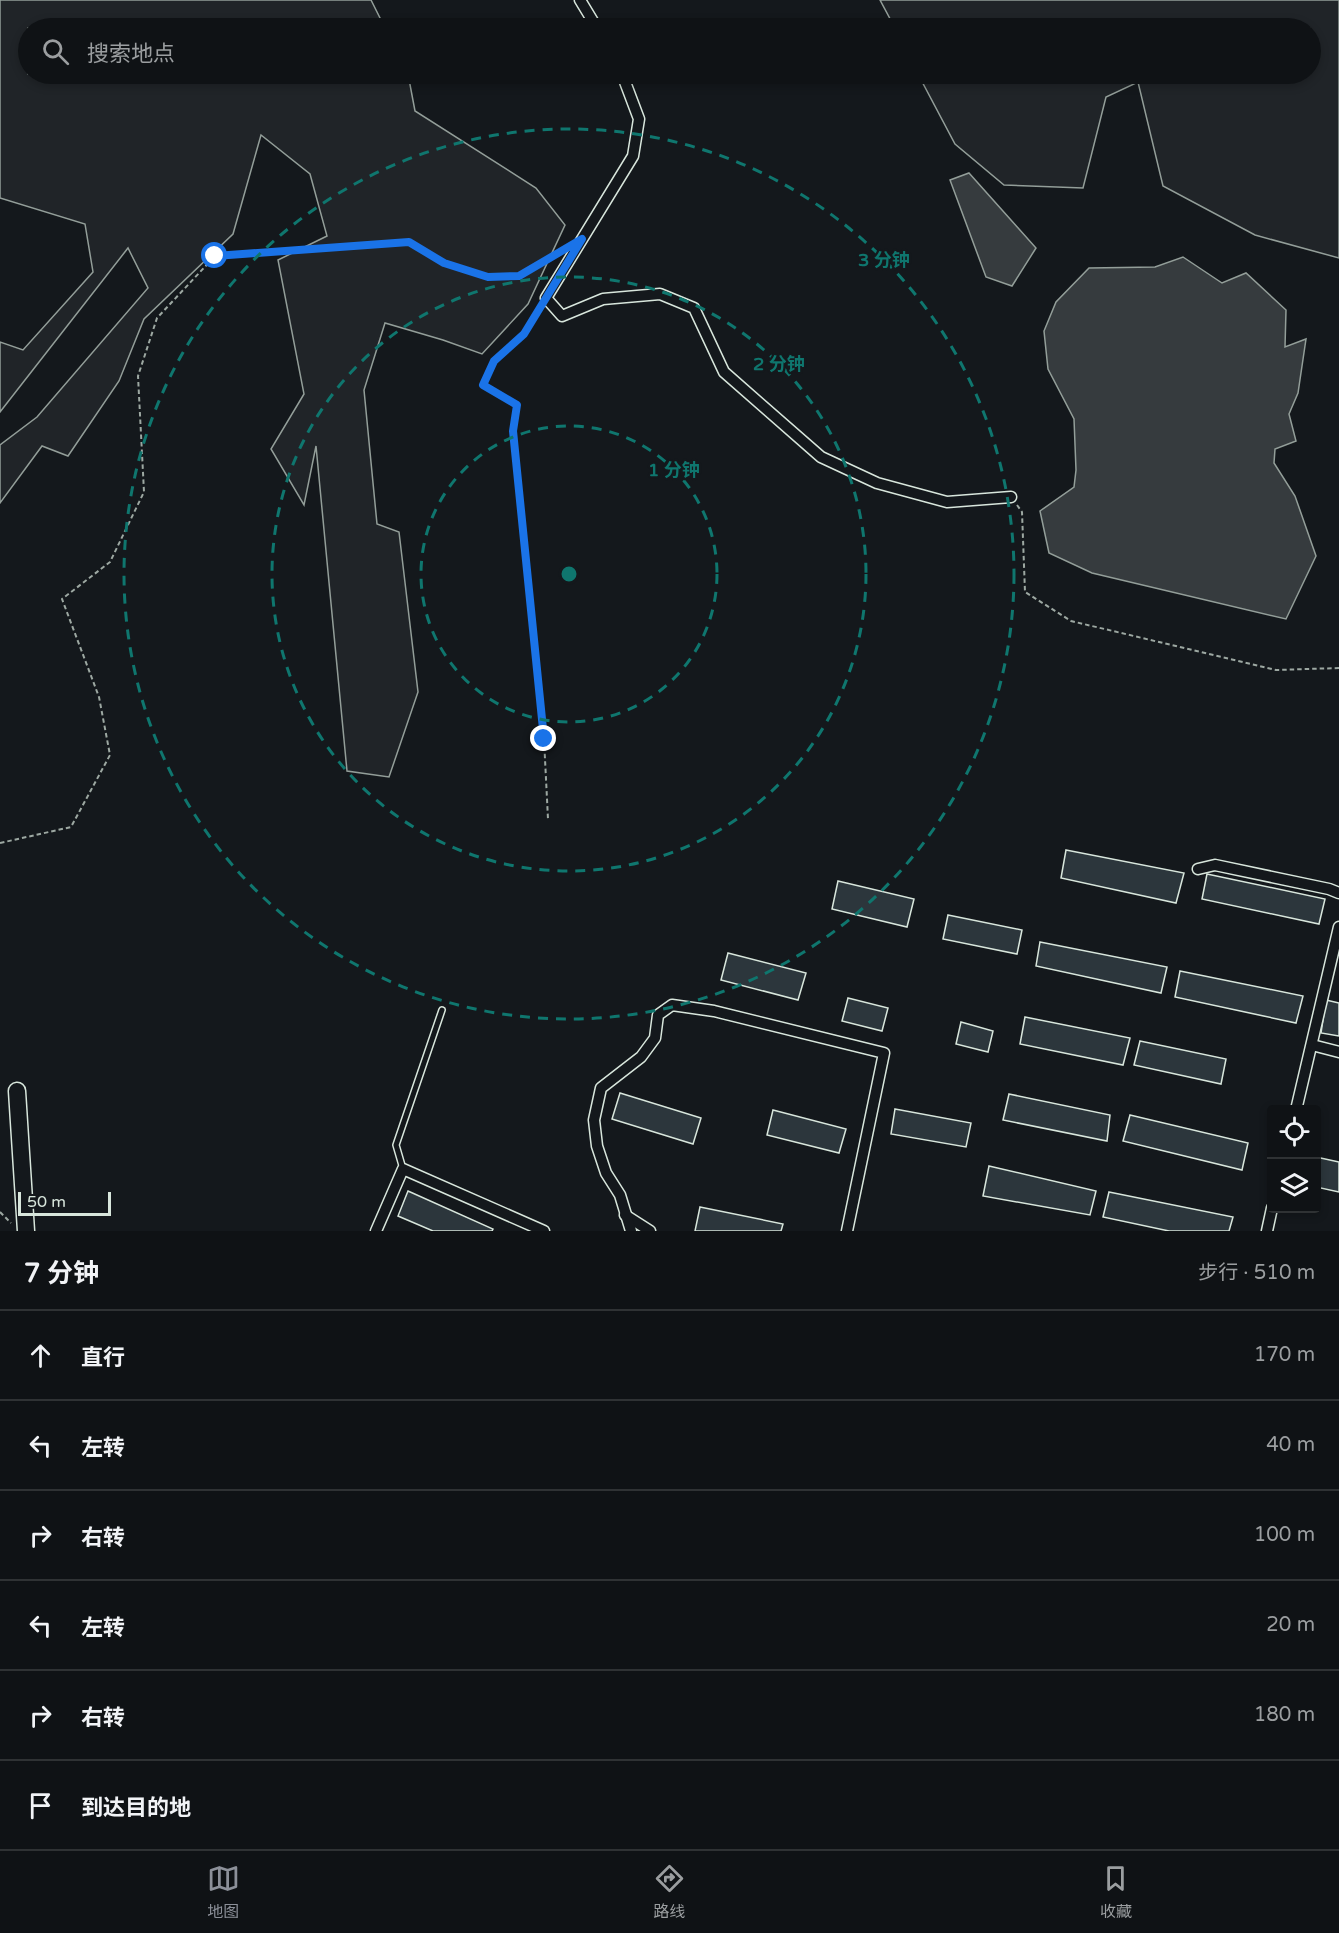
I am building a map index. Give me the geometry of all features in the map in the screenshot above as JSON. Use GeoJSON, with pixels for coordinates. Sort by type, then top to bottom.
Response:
{"type":"FeatureCollection","features":[{"type":"Feature","properties":{"kind":"street"},"geometry":{"type":"LineString","coordinates":[[580,0],[591,18]]}},
{"type":"Feature","properties":{"kind":"street"},"geometry":{"type":"LineString","coordinates":[[626,84],[639,118],[633,156],[546,298],[562,315],[603,299],[660,294],[694,308],[724,372],[821,457],[877,483],[947,502],[1011,497]]}},
{"type":"Feature","properties":{"kind":"street"},"geometry":{"type":"LineString","coordinates":[[1198,869],[1215,864],[1339,893]]}},
{"type":"Feature","properties":{"kind":"street"},"geometry":{"type":"LineString","coordinates":[[1297,1105],[1339,927]]}},
{"type":"Feature","properties":{"kind":"street"},"geometry":{"type":"LineString","coordinates":[[631,1231],[620,1195],[606,1173],[597,1146],[594,1120],[601,1088],[641,1057],[654,1038],[658,1015],[672,1005],[714,1011],[884,1053],[847,1231]]}},
{"type":"Feature","properties":{"kind":"street"},"geometry":{"type":"LineString","coordinates":[[1311,1045],[1339,1052]]}},
{"type":"Feature","properties":{"kind":"street"},"geometry":{"type":"LineString","coordinates":[[16,1091],[19,1228]]}},
{"type":"Feature","properties":{"kind":"street"},"geometry":{"type":"LineString","coordinates":[[376,1231],[403,1169],[544,1231]]}},
{"type":"Feature","properties":{"kind":"street"},"geometry":{"type":"LineString","coordinates":[[1267,1231],[1271,1213]]}},
{"type":"Feature","properties":{"kind":"street"},"geometry":{"type":"LineString","coordinates":[[626,1215],[650,1231]]}},
{"type":"Feature","properties":{"kind":"lane"},"geometry":{"type":"LineString","coordinates":[[403,1169],[396,1145],[442,1010]]}},
{"type":"Feature","properties":{"kind":"path"},"geometry":{"type":"LineString","coordinates":[[0,843],[71,826],[110,755],[99,697],[62,599],[110,562],[144,492],[138,376],[157,318],[215,256],[409,242],[444,263],[488,277],[519,276],[582,239]]}},
{"type":"Feature","properties":{"kind":"path"},"geometry":{"type":"LineString","coordinates":[[546,298],[524,334],[494,361],[483,385],[517,405],[513,431],[544,739],[548,819]]}},
{"type":"Feature","properties":{"kind":"path"},"geometry":{"type":"LineString","coordinates":[[1011,497],[1022,512],[1025,592],[1071,621],[1276,670],[1339,668]]}},
{"type":"Feature","properties":{"kind":"path"},"geometry":{"type":"LineString","coordinates":[[0,1212],[19,1228]]}},
{"type":"Feature","properties":{"kind":"shaded area"},"geometry":{"type":"Polygon","coordinates":[[[0,0],[371,0],[380,18],[18,18],[18,84],[410,84],[415,111],[536,188],[565,225],[528,304],[482,354],[385,323],[364,390],[377,524],[399,532],[418,692],[389,777],[347,771],[316,446],[304,505],[271,449],[304,394],[278,260],[327,236],[310,174],[261,135],[233,234],[144,319],[119,381],[68,456],[42,446],[0,503],[0,445],[37,417],[148,288],[128,248],[0,412],[0,342],[23,350],[93,272],[85,224],[0,198],[0,0]]]}},
{"type":"Feature","properties":{"kind":"shaded area"},"geometry":{"type":"Polygon","coordinates":[[[880,0],[1339,0],[1339,258],[1255,235],[1163,186],[1138,84],[1321,84],[1321,18],[890,18],[880,0]]]}},
{"type":"Feature","properties":{"kind":"shaded area"},"geometry":{"type":"Polygon","coordinates":[[[923,84],[1134,84],[1106,97],[1083,188],[1004,185],[955,144],[923,84]]]}},
{"type":"Feature","properties":{"kind":"shaded area"},"geometry":{"type":"Polygon","coordinates":[[[969,173],[1036,248],[1012,286],[986,277],[950,180],[969,173]]]}},
{"type":"Feature","properties":{"kind":"shaded area"},"geometry":{"type":"Polygon","coordinates":[[[1183,257],[1222,283],[1246,273],[1286,310],[1285,347],[1306,339],[1298,393],[1289,414],[1296,441],[1275,449],[1274,463],[1295,496],[1316,556],[1286,619],[1092,573],[1049,553],[1040,511],[1074,487],[1076,470],[1074,419],[1048,369],[1044,331],[1056,302],[1089,268],[1155,267],[1183,257]]]}},
{"type":"Feature","properties":{"kind":"building"},"geometry":{"type":"Polygon","coordinates":[[[1066,850],[1184,873],[1176,903],[1061,878],[1066,850]]]}},
{"type":"Feature","properties":{"kind":"building"},"geometry":{"type":"Polygon","coordinates":[[[1207,874],[1325,899],[1319,924],[1202,899],[1207,874]]]}},
{"type":"Feature","properties":{"kind":"building"},"geometry":{"type":"Polygon","coordinates":[[[838,881],[914,899],[907,927],[832,909],[838,881]]]}},
{"type":"Feature","properties":{"kind":"building"},"geometry":{"type":"Polygon","coordinates":[[[948,915],[1022,930],[1017,954],[943,939],[948,915]]]}},
{"type":"Feature","properties":{"kind":"building"},"geometry":{"type":"Polygon","coordinates":[[[1040,942],[1167,967],[1161,993],[1036,966],[1040,942]]]}},
{"type":"Feature","properties":{"kind":"building"},"geometry":{"type":"Polygon","coordinates":[[[728,953],[806,973],[798,1000],[721,980],[728,953]]]}},
{"type":"Feature","properties":{"kind":"building"},"geometry":{"type":"Polygon","coordinates":[[[1180,971],[1303,996],[1296,1023],[1175,997],[1180,971]]]}},
{"type":"Feature","properties":{"kind":"building"},"geometry":{"type":"Polygon","coordinates":[[[848,998],[888,1008],[882,1031],[842,1021],[848,998]]]}},
{"type":"Feature","properties":{"kind":"building"},"geometry":{"type":"Polygon","coordinates":[[[1326,1000],[1339,1003],[1339,1036],[1321,1033],[1326,1000]]]}},
{"type":"Feature","properties":{"kind":"building"},"geometry":{"type":"Polygon","coordinates":[[[1025,1017],[1130,1038],[1123,1065],[1020,1044],[1025,1017]]]}},
{"type":"Feature","properties":{"kind":"building"},"geometry":{"type":"Polygon","coordinates":[[[961,1022],[993,1031],[988,1052],[956,1044],[961,1022]]]}},
{"type":"Feature","properties":{"kind":"building"},"geometry":{"type":"Polygon","coordinates":[[[1140,1041],[1226,1059],[1221,1084],[1134,1065],[1140,1041]]]}},
{"type":"Feature","properties":{"kind":"building"},"geometry":{"type":"Polygon","coordinates":[[[620,1093],[701,1118],[693,1144],[612,1119],[620,1093]]]}},
{"type":"Feature","properties":{"kind":"building"},"geometry":{"type":"Polygon","coordinates":[[[1009,1094],[1110,1115],[1107,1141],[1003,1120],[1009,1094]]]}},
{"type":"Feature","properties":{"kind":"building"},"geometry":{"type":"Polygon","coordinates":[[[895,1109],[971,1123],[966,1147],[891,1134],[895,1109]]]}},
{"type":"Feature","properties":{"kind":"building"},"geometry":{"type":"Polygon","coordinates":[[[773,1110],[846,1129],[839,1153],[767,1135],[773,1110]]]}},
{"type":"Feature","properties":{"kind":"building"},"geometry":{"type":"Polygon","coordinates":[[[1130,1115],[1248,1143],[1242,1170],[1123,1141],[1130,1115]]]}},
{"type":"Feature","properties":{"kind":"building"},"geometry":{"type":"Polygon","coordinates":[[[1321,1158],[1339,1162],[1339,1192],[1321,1188],[1321,1158]]]}},
{"type":"Feature","properties":{"kind":"building"},"geometry":{"type":"Polygon","coordinates":[[[989,1166],[1096,1191],[1090,1215],[983,1196],[989,1166]]]}},
{"type":"Feature","properties":{"kind":"building"},"geometry":{"type":"Polygon","coordinates":[[[408,1191],[493,1229],[492,1231],[433,1231],[398,1216],[408,1191]]]}},
{"type":"Feature","properties":{"kind":"building"},"geometry":{"type":"Polygon","coordinates":[[[1109,1192],[1233,1217],[1229,1231],[1169,1231],[1103,1217],[1109,1192]]]}},
{"type":"Feature","properties":{"kind":"building"},"geometry":{"type":"Polygon","coordinates":[[[700,1207],[783,1224],[781,1231],[695,1231],[700,1207]]]}},
{"type":"Feature","properties":{"kind":"route"},"geometry":{"type":"LineString","coordinates":[[215,256],[409,242],[444,263],[488,277],[519,276],[582,239],[524,334],[494,361],[483,385],[517,405],[513,431],[544,739]]}}]}
